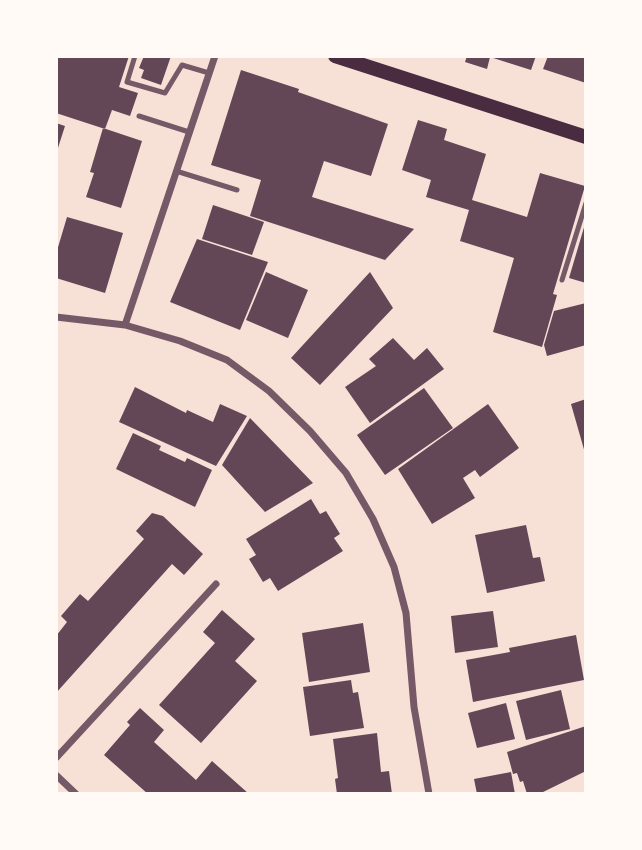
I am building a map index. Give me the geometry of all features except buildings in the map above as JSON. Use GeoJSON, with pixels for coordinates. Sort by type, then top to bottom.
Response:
{"type":"FeatureCollection","features":[{"type":"Feature","properties":{"kind":"main road"},"geometry":{"type":"LineString","coordinates":[[335,56],[586,137]]}},
{"type":"Feature","properties":{"kind":"street"},"geometry":{"type":"LineString","coordinates":[[125,325],[215,56]]}},
{"type":"Feature","properties":{"kind":"street"},"geometry":{"type":"LineString","coordinates":[[56,317],[125,325],[180,341],[227,360],[269,391],[310,431],[346,473],[373,519],[389,555],[406,613],[414,707],[429,794]]}},
{"type":"Feature","properties":{"kind":"street"},"geometry":{"type":"LineString","coordinates":[[56,758],[216,584]]}},
{"type":"Feature","properties":{"kind":"street"},"geometry":{"type":"LineString","coordinates":[[56,775],[76,794]]}},
{"type":"Feature","properties":{"kind":"lane"},"geometry":{"type":"LineString","coordinates":[[135,56],[127,82],[165,93],[182,65],[209,73]]}},
{"type":"Feature","properties":{"kind":"lane"},"geometry":{"type":"LineString","coordinates":[[139,116],[190,132]]}},
{"type":"Feature","properties":{"kind":"lane"},"geometry":{"type":"LineString","coordinates":[[176,171],[237,190]]}},
{"type":"Feature","properties":{"kind":"lane"},"geometry":{"type":"LineString","coordinates":[[562,280],[586,203]]}}]}
